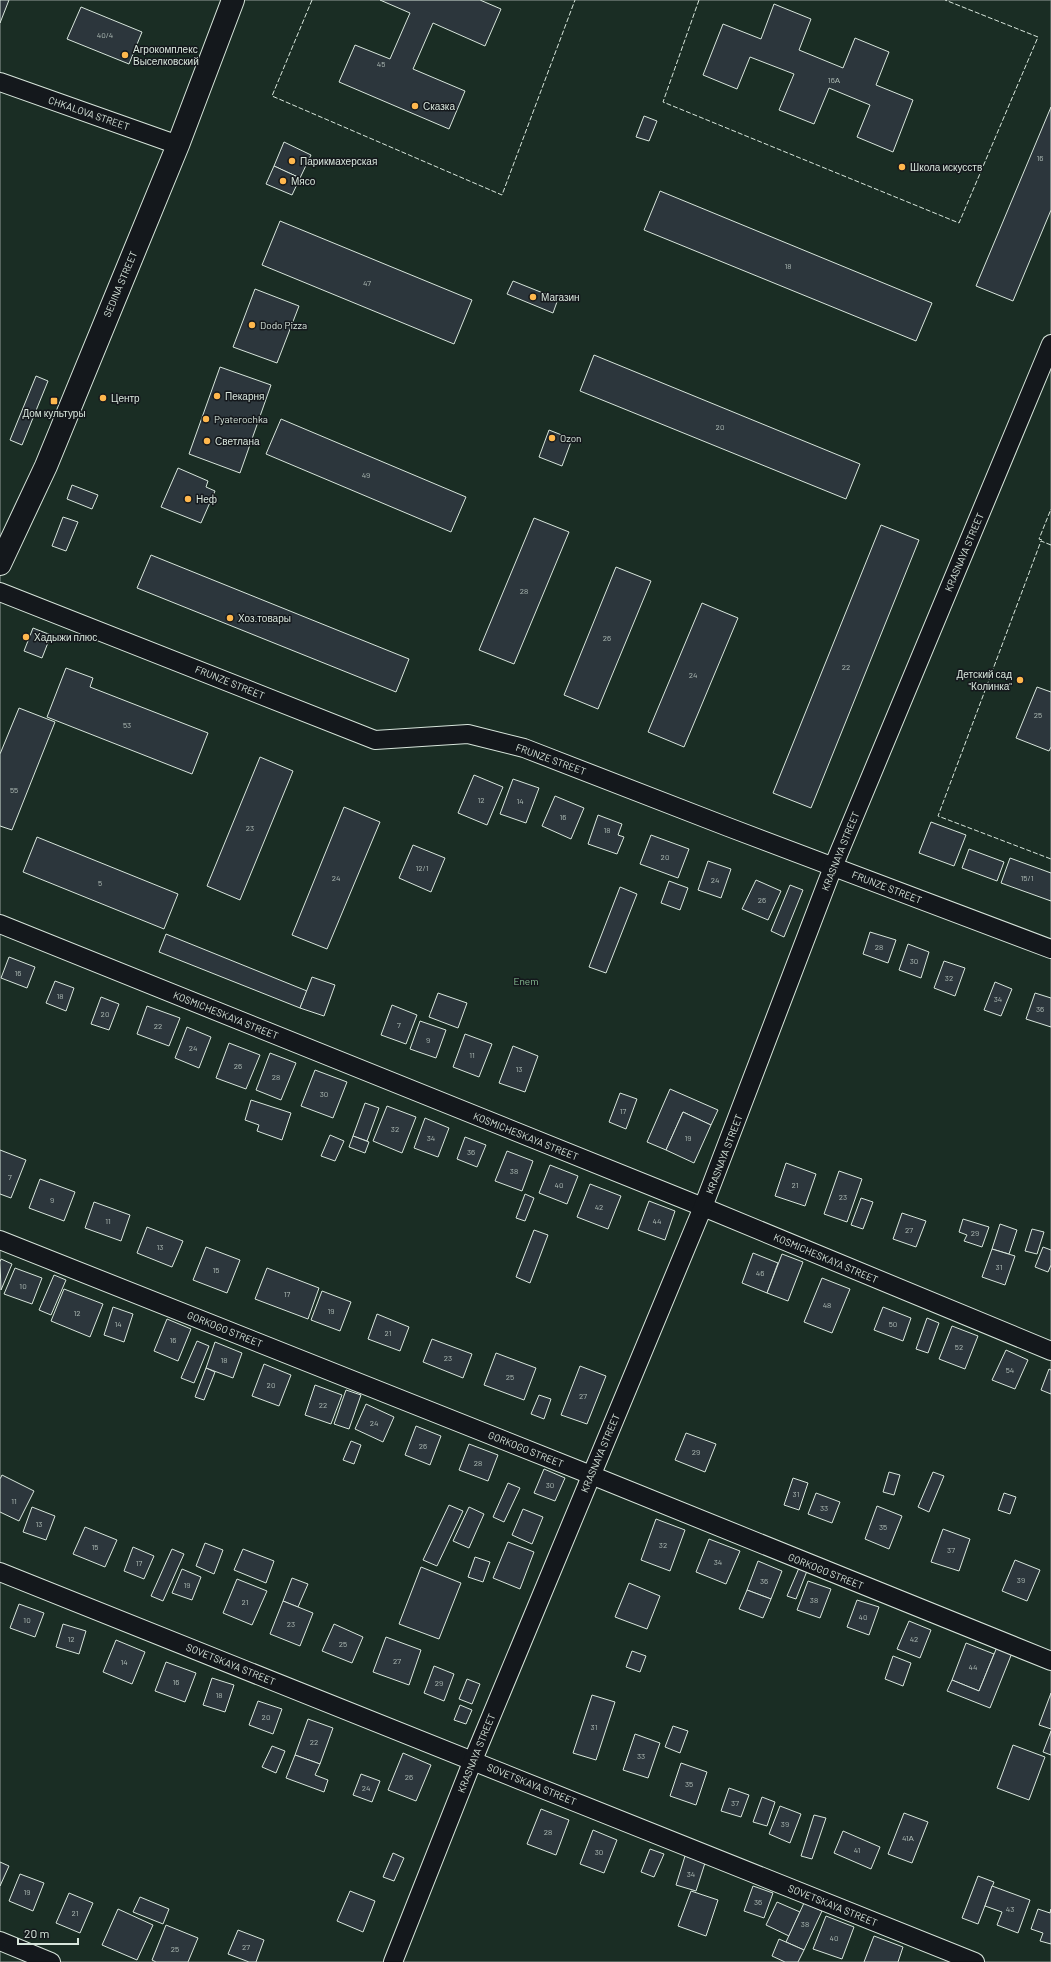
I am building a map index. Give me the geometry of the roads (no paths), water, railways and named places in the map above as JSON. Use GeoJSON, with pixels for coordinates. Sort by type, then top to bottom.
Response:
{"type":"FeatureCollection","features":[{"type":"Feature","properties":{"kind":"street","name":"SEDINA STREET"},"geometry":{"type":"LineString","coordinates":[[0,564],[46,466],[178,145],[233,0]]}},
{"type":"Feature","properties":{"kind":"street","name":"CHKALOVA STREET"},"geometry":{"type":"LineString","coordinates":[[0,82],[178,145]]}},
{"type":"Feature","properties":{"kind":"street","name":"KRASNAYA STREET"},"geometry":{"type":"LineString","coordinates":[[393,1962],[473,1760],[703,1207],[833,867],[1051,344]]}},
{"type":"Feature","properties":{"kind":"street","name":"FRUNZE STREET"},"geometry":{"type":"LineString","coordinates":[[0,592],[375,740],[468,734],[524,748],[1051,949]]}},
{"type":"Feature","properties":{"kind":"street","name":"KOSMICHESKAYA STREET"},"geometry":{"type":"LineString","coordinates":[[0,924],[703,1207],[1051,1351]]}},
{"type":"Feature","properties":{"kind":"street","name":"GORKOGO STREET"},"geometry":{"type":"LineString","coordinates":[[0,1240],[591,1475],[1051,1662]]}},
{"type":"Feature","properties":{"kind":"street","name":"SOVETSKAYA STREET"},"geometry":{"type":"LineString","coordinates":[[0,1572],[975,1962]]}},
{"type":"Feature","properties":{"kind":"street"},"geometry":{"type":"LineString","coordinates":[[0,1941],[51,1962]]}},
{"type":"Feature","properties":{"kind":"place","name":"Агрокомплекс Выселковский"},"geometry":{"type":"Point","coordinates":[125,55]}},
{"type":"Feature","properties":{"kind":"place","name":"Сказка"},"geometry":{"type":"Point","coordinates":[415,106]}},
{"type":"Feature","properties":{"kind":"place","name":"Парикмахерская"},"geometry":{"type":"Point","coordinates":[292,161]}},
{"type":"Feature","properties":{"kind":"place","name":"Школа искусств"},"geometry":{"type":"Point","coordinates":[902,167]}},
{"type":"Feature","properties":{"kind":"place","name":"Мясо"},"geometry":{"type":"Point","coordinates":[283,181]}},
{"type":"Feature","properties":{"kind":"place","name":"Магазин"},"geometry":{"type":"Point","coordinates":[533,297]}},
{"type":"Feature","properties":{"kind":"place","name":"Dodo Pizza"},"geometry":{"type":"Point","coordinates":[252,325]}},
{"type":"Feature","properties":{"kind":"place","name":"Пекарня"},"geometry":{"type":"Point","coordinates":[217,396]}},
{"type":"Feature","properties":{"kind":"place","name":"Центр"},"geometry":{"type":"Point","coordinates":[103,398]}},
{"type":"Feature","properties":{"kind":"place","name":"Дом культуры"},"geometry":{"type":"Point","coordinates":[54,401]}},
{"type":"Feature","properties":{"kind":"place","name":"Pyaterochka"},"geometry":{"type":"Point","coordinates":[206,419]}},
{"type":"Feature","properties":{"kind":"place","name":"Ozon"},"geometry":{"type":"Point","coordinates":[552,438]}},
{"type":"Feature","properties":{"kind":"place","name":"Светлана"},"geometry":{"type":"Point","coordinates":[207,441]}},
{"type":"Feature","properties":{"kind":"place","name":"Неф"},"geometry":{"type":"Point","coordinates":[188,499]}},
{"type":"Feature","properties":{"kind":"place","name":"Хоз.товары"},"geometry":{"type":"Point","coordinates":[230,618]}},
{"type":"Feature","properties":{"kind":"place","name":"Хадыжи плюс"},"geometry":{"type":"Point","coordinates":[26,637]}},
{"type":"Feature","properties":{"kind":"place","name":"Детский сад \"Колинка\""},"geometry":{"type":"Point","coordinates":[1020,680]}},
{"type":"Feature","properties":{"kind":"park label","name":"Enem"},"geometry":{"type":"Point","coordinates":[526,981]}}]}
